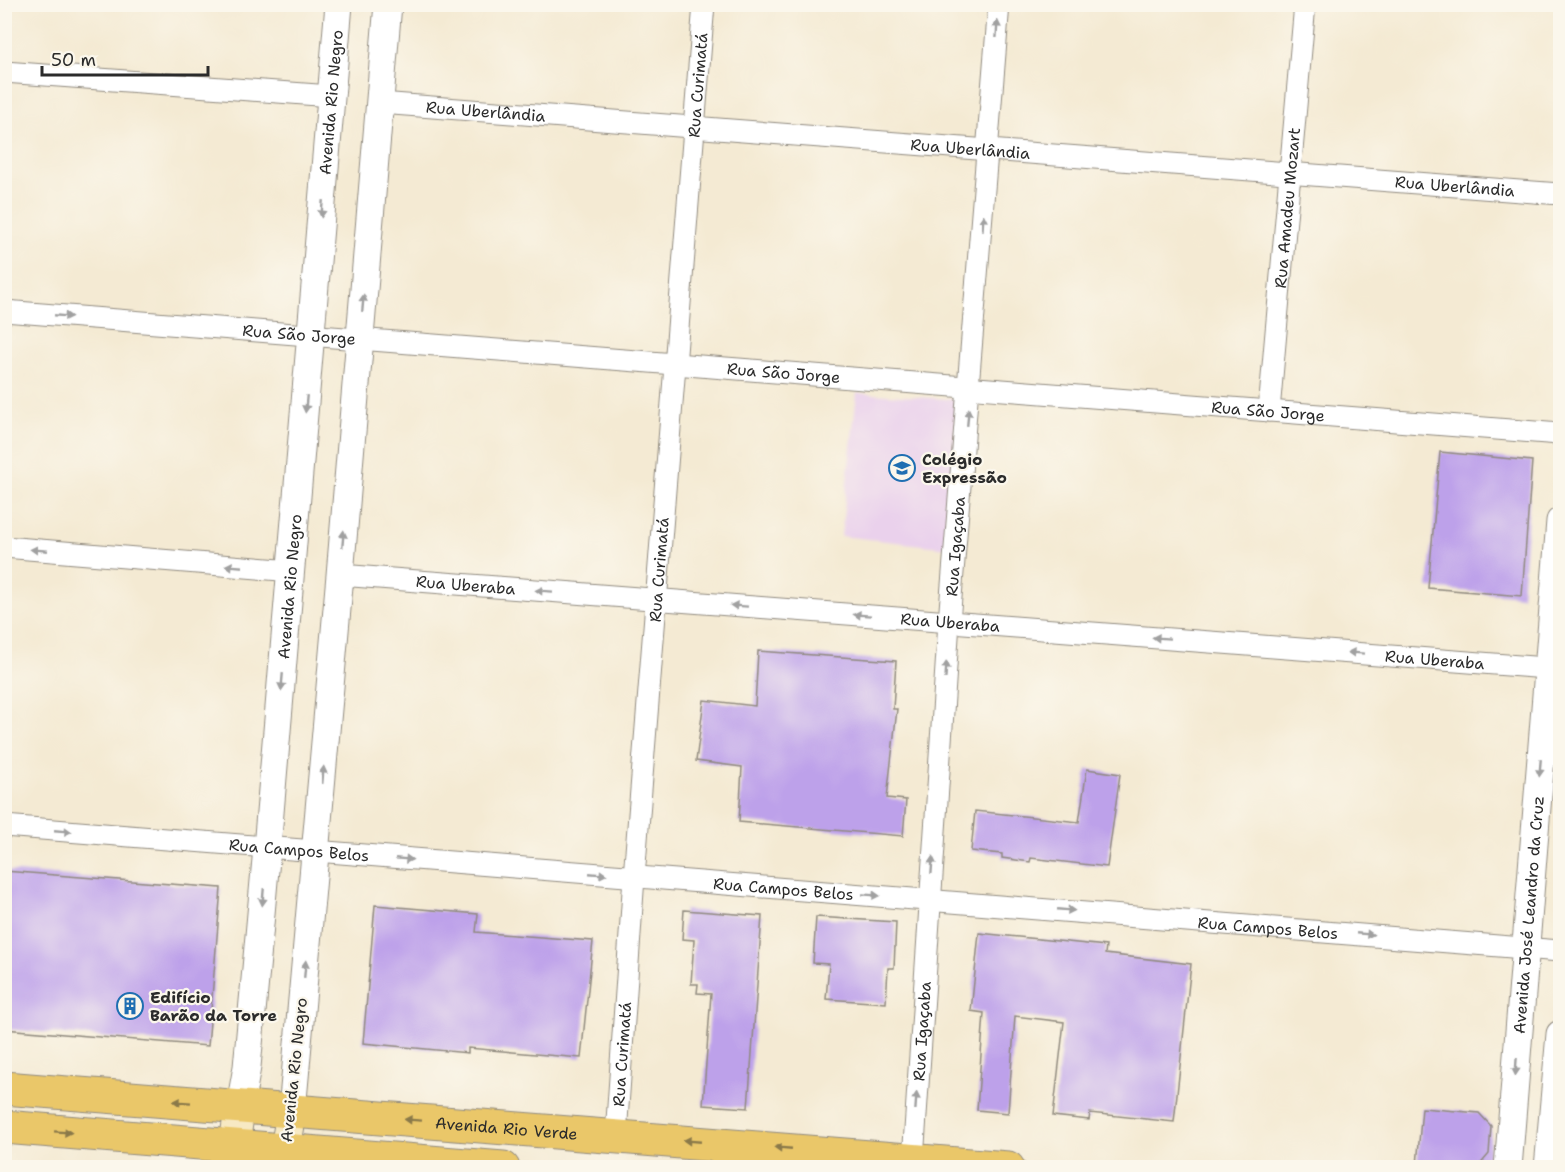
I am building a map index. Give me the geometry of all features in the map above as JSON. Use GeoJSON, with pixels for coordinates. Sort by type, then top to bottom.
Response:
{"type":"FeatureCollection","features":[{"type":"Feature","properties":{"kind":"main road","name":"Avenida Rio Verde"},"geometry":{"type":"LineString","coordinates":[[4,1089],[1008,1167]]}},
{"type":"Feature","properties":{"kind":"main road","name":"Avenida Rio Negro"},"geometry":{"type":"LineString","coordinates":[[233,1156],[240,1106]]}},
{"type":"Feature","properties":{"kind":"main road","name":"Avenida Rio Negro"},"geometry":{"type":"LineString","coordinates":[[284,1158],[292,1111]]}},
{"type":"Feature","properties":{"kind":"main road"},"geometry":{"type":"LineString","coordinates":[[4,1127],[233,1156],[503,1167]]}},
{"type":"Feature","properties":{"kind":"street","name":"Avenida Rio Negro"},"geometry":{"type":"LineString","coordinates":[[240,1106],[247,1067],[292,571],[339,4]]}},
{"type":"Feature","properties":{"kind":"street","name":"Avenida Rio Negro"},"geometry":{"type":"LineString","coordinates":[[292,1111],[388,4]]}},
{"type":"Feature","properties":{"kind":"street","name":"Rua Curimatá"},"geometry":{"type":"LineString","coordinates":[[616,1135],[634,877],[704,4]]}},
{"type":"Feature","properties":{"kind":"street","name":"Rua Igaçaba"},"geometry":{"type":"LineString","coordinates":[[913,1160],[949,622],[970,388],[999,4]]}},
{"type":"Feature","properties":{"kind":"street","name":"Rua Amadeu Mozart"},"geometry":{"type":"LineString","coordinates":[[1269,411],[1305,4]]}},
{"type":"Feature","properties":{"kind":"street"},"geometry":{"type":"LineString","coordinates":[[4,72],[331,96]]}},
{"type":"Feature","properties":{"kind":"street","name":"Rua Uberlândia"},"geometry":{"type":"LineString","coordinates":[[380,103],[1560,194]]}},
{"type":"Feature","properties":{"kind":"street","name":"Rua São Jorge"},"geometry":{"type":"LineString","coordinates":[[4,311],[1560,434]]}},
{"type":"Feature","properties":{"kind":"street","name":"Avenida José Leandro da Cruz"},"geometry":{"type":"LineString","coordinates":[[1508,1167],[1525,948],[1555,669],[1560,521]]}},
{"type":"Feature","properties":{"kind":"street"},"geometry":{"type":"LineString","coordinates":[[4,547],[292,571]]}},
{"type":"Feature","properties":{"kind":"street","name":"Rua Uberaba"},"geometry":{"type":"LineString","coordinates":[[340,575],[1555,669]]}},
{"type":"Feature","properties":{"kind":"street","name":"Rua Campos Belos"},"geometry":{"type":"LineString","coordinates":[[4,826],[634,877],[929,898],[1560,951]]}},
{"type":"Feature","properties":{"kind":"street"},"geometry":{"type":"LineString","coordinates":[[1548,1167],[1560,1034]]}},
{"type":"Feature","properties":{"kind":"shaded area","name":"Colégio Expressão"},"geometry":{"type":"Polygon","coordinates":[[[857,393],[961,400],[949,548],[841,536],[857,393]]]}},
{"type":"Feature","properties":{"kind":"building"},"geometry":{"type":"Polygon","coordinates":[[[1440,452],[1532,461],[1522,596],[1428,588],[1440,452]]]}},
{"type":"Feature","properties":{"kind":"building"},"geometry":{"type":"Polygon","coordinates":[[[758,651],[896,661],[893,709],[897,709],[887,798],[906,800],[903,836],[739,822],[742,767],[696,761],[704,700],[755,706],[758,651]]]}},
{"type":"Feature","properties":{"kind":"building"},"geometry":{"type":"Polygon","coordinates":[[[1087,769],[1120,774],[1107,867],[1031,858],[1030,862],[1002,858],[1002,854],[971,851],[975,811],[1079,822],[1087,769]]]}},
{"type":"Feature","properties":{"kind":"building"},"geometry":{"type":"Polygon","coordinates":[[[4,871],[221,888],[208,1046],[4,1029],[4,871]]]}},
{"type":"Feature","properties":{"kind":"building"},"geometry":{"type":"Polygon","coordinates":[[[375,905],[478,914],[476,932],[593,941],[581,1058],[468,1048],[468,1053],[363,1043],[375,905]]]}},
{"type":"Feature","properties":{"kind":"building"},"geometry":{"type":"Polygon","coordinates":[[[684,910],[762,916],[748,1108],[703,1105],[711,994],[697,993],[698,984],[691,984],[694,940],[682,939],[684,910]]]}},
{"type":"Feature","properties":{"kind":"building"},"geometry":{"type":"Polygon","coordinates":[[[816,917],[896,922],[894,968],[888,968],[886,1003],[826,999],[829,964],[813,963],[816,917]]]}},
{"type":"Feature","properties":{"kind":"building"},"geometry":{"type":"Polygon","coordinates":[[[979,933],[1106,946],[1105,954],[1191,964],[1174,1122],[1090,1113],[1089,1120],[1053,1116],[1064,1022],[1015,1016],[1008,1113],[977,1110],[984,1013],[971,1011],[979,933]]]}},
{"type":"Feature","properties":{"kind":"building"},"geometry":{"type":"Polygon","coordinates":[[[1422,1108],[1479,1113],[1491,1126],[1489,1154],[1478,1167],[1417,1165],[1422,1108]]]}},
{"type":"Feature","properties":{"kind":"place","name":"Colégio Expressão"},"geometry":{"type":"Point","coordinates":[902,468]}},
{"type":"Feature","properties":{"kind":"place","name":"Edifício Barão da Torre"},"geometry":{"type":"Point","coordinates":[130,1006]}}]}
